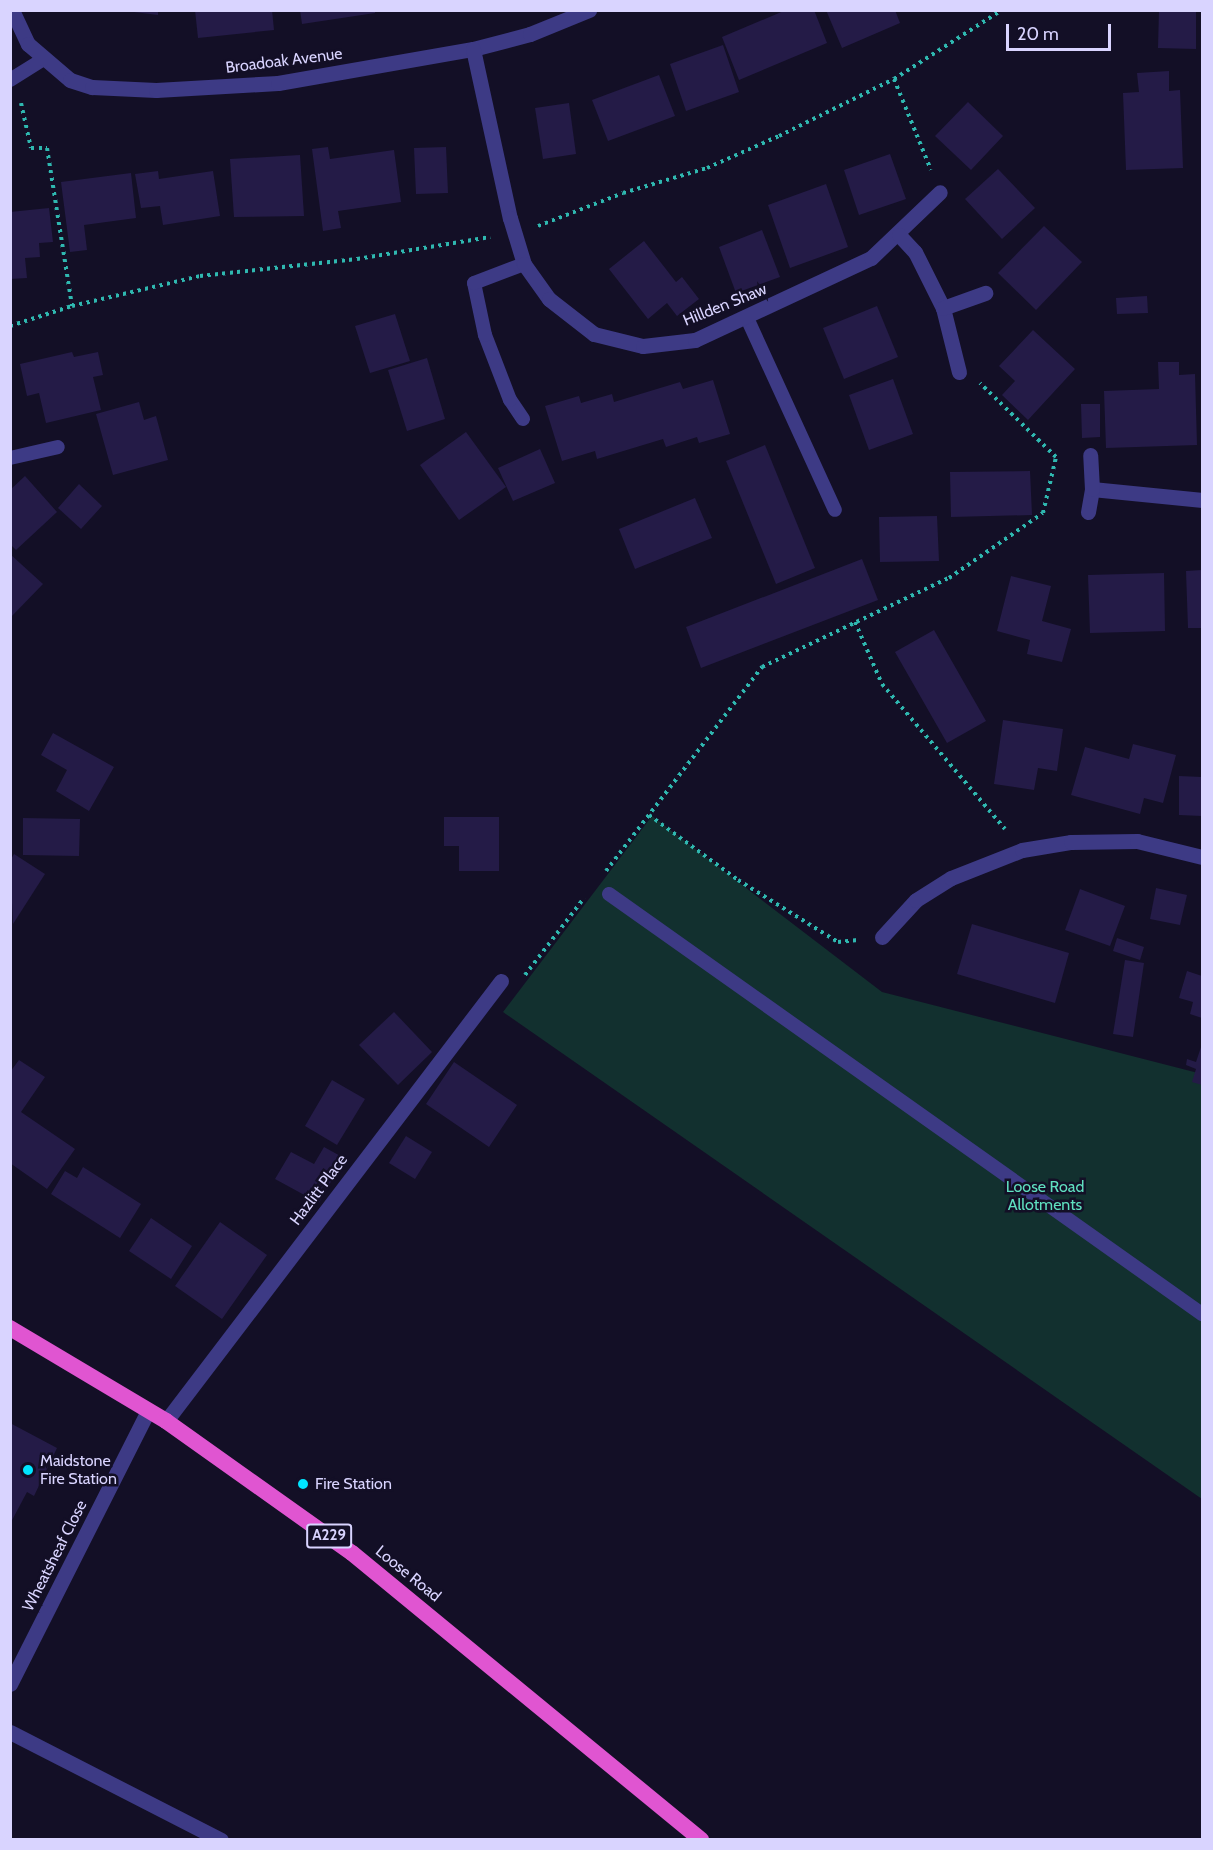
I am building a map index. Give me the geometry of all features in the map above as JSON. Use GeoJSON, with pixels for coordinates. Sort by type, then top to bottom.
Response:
{"type":"FeatureCollection","features":[{"type":"Feature","properties":{"kind":"highway","name":"Loose Road"},"geometry":{"type":"LineString","coordinates":[[10,1328],[166,1420],[352,1553],[701,1839]]}},
{"type":"Feature","properties":{"kind":"street","name":"Broadoak Avenue"},"geometry":{"type":"LineString","coordinates":[[12,10],[28,44],[42,60],[70,80],[92,87],[156,90],[278,83],[473,49],[530,34],[589,10]]}},
{"type":"Feature","properties":{"kind":"street","name":"Hillden Shaw"},"geometry":{"type":"LineString","coordinates":[[473,49],[524,264],[549,299],[569,318],[594,334],[643,346],[695,340],[747,318],[871,258],[899,235],[940,192]]}},
{"type":"Feature","properties":{"kind":"street"},"geometry":{"type":"LineString","coordinates":[[899,235],[915,252],[943,308],[959,372]]}},
{"type":"Feature","properties":{"kind":"street"},"geometry":{"type":"LineString","coordinates":[[943,308],[985,294]]}},
{"type":"Feature","properties":{"kind":"street"},"geometry":{"type":"LineString","coordinates":[[1088,512],[1092,489],[1090,455]]}},
{"type":"Feature","properties":{"kind":"street"},"geometry":{"type":"LineString","coordinates":[[1092,489],[1203,500]]}},
{"type":"Feature","properties":{"kind":"street"},"geometry":{"type":"LineString","coordinates":[[882,937],[925,895],[951,878],[1022,850],[1071,842],[1137,841],[1203,857]]}},
{"type":"Feature","properties":{"kind":"street","name":"Hazlitt Place"},"geometry":{"type":"LineString","coordinates":[[166,1420],[501,981]]}},
{"type":"Feature","properties":{"kind":"street","name":"Wheatsheaf Close"},"geometry":{"type":"LineString","coordinates":[[10,1684],[148,1411]]}},
{"type":"Feature","properties":{"kind":"street"},"geometry":{"type":"LineString","coordinates":[[10,1732],[221,1839]]}},
{"type":"Feature","properties":{"kind":"lane"},"geometry":{"type":"LineString","coordinates":[[13,79],[42,60]]}},
{"type":"Feature","properties":{"kind":"lane"},"geometry":{"type":"LineString","coordinates":[[523,419],[510,400],[485,335],[474,283],[524,264]]}},
{"type":"Feature","properties":{"kind":"lane"},"geometry":{"type":"LineString","coordinates":[[747,318],[835,510]]}},
{"type":"Feature","properties":{"kind":"lane"},"geometry":{"type":"LineString","coordinates":[[10,458],[58,447]]}},
{"type":"Feature","properties":{"kind":"lane"},"geometry":{"type":"LineString","coordinates":[[609,894],[1203,1314]]}},
{"type":"Feature","properties":{"kind":"path"},"geometry":{"type":"LineString","coordinates":[[10,326],[72,306],[200,276],[357,259],[515,233],[623,193],[707,168],[894,78],[1002,10]]}},
{"type":"Feature","properties":{"kind":"path"},"geometry":{"type":"LineString","coordinates":[[894,78],[940,192]]}},
{"type":"Feature","properties":{"kind":"path"},"geometry":{"type":"LineString","coordinates":[[13,79],[31,148],[47,148],[72,306]]}},
{"type":"Feature","properties":{"kind":"path"},"geometry":{"type":"LineString","coordinates":[[598,880],[762,667],[949,578],[1043,513],[1056,457],[988,388],[959,372]]}},
{"type":"Feature","properties":{"kind":"path"},"geometry":{"type":"LineString","coordinates":[[855,622],[882,684],[1022,850]]}},
{"type":"Feature","properties":{"kind":"path"},"geometry":{"type":"LineString","coordinates":[[649,815],[738,880],[838,942],[882,937]]}},
{"type":"Feature","properties":{"kind":"path"},"geometry":{"type":"LineString","coordinates":[[501,981],[519,983],[591,890]]}},
{"type":"Feature","properties":{"kind":"green space","name":"Loose Road Allotments"},"geometry":{"type":"Polygon","coordinates":[[[652,816],[882,992],[1202,1074],[1202,1499],[503,1012],[652,816]]]}},
{"type":"Feature","properties":{"kind":"building"},"geometry":{"type":"Polygon","coordinates":[[[118,10],[158,10],[158,15],[118,10]]]}},
{"type":"Feature","properties":{"kind":"building"},"geometry":{"type":"Polygon","coordinates":[[[195,10],[272,10],[274,30],[198,38],[195,10]]]}},
{"type":"Feature","properties":{"kind":"building"},"geometry":{"type":"Polygon","coordinates":[[[300,10],[375,10],[375,13],[302,24],[300,10]]]}},
{"type":"Feature","properties":{"kind":"building"},"geometry":{"type":"Polygon","coordinates":[[[786,10],[814,10],[827,43],[739,80],[722,37],[786,10]]]}},
{"type":"Feature","properties":{"kind":"building"},"geometry":{"type":"Polygon","coordinates":[[[826,10],[895,10],[900,23],[842,48],[826,10]]]}},
{"type":"Feature","properties":{"kind":"building"},"geometry":{"type":"Polygon","coordinates":[[[1159,10],[1196,10],[1196,49],[1158,48],[1159,10]]]}},
{"type":"Feature","properties":{"kind":"building"},"geometry":{"type":"Polygon","coordinates":[[[723,45],[739,92],[686,111],[670,64],[723,45]]]}},
{"type":"Feature","properties":{"kind":"building"},"geometry":{"type":"Polygon","coordinates":[[[1169,71],[1169,91],[1180,90],[1183,168],[1126,170],[1123,93],[1139,92],[1137,73],[1169,71]]]}},
{"type":"Feature","properties":{"kind":"building"},"geometry":{"type":"Polygon","coordinates":[[[659,75],[675,116],[608,141],[592,100],[659,75]]]}},
{"type":"Feature","properties":{"kind":"building"},"geometry":{"type":"Polygon","coordinates":[[[968,102],[1003,136],[971,170],[935,136],[968,102]]]}},
{"type":"Feature","properties":{"kind":"building"},"geometry":{"type":"Polygon","coordinates":[[[569,103],[576,154],[543,159],[535,108],[569,103]]]}},
{"type":"Feature","properties":{"kind":"building"},"geometry":{"type":"Polygon","coordinates":[[[328,147],[330,159],[394,150],[401,202],[338,211],[341,228],[323,231],[312,149],[328,147]]]}},
{"type":"Feature","properties":{"kind":"building"},"geometry":{"type":"Polygon","coordinates":[[[446,147],[448,193],[416,194],[414,148],[446,147]]]}},
{"type":"Feature","properties":{"kind":"building"},"geometry":{"type":"Polygon","coordinates":[[[890,154],[906,199],[859,215],[844,170],[890,154]]]}},
{"type":"Feature","properties":{"kind":"building"},"geometry":{"type":"Polygon","coordinates":[[[300,155],[304,216],[234,217],[230,159],[300,155]]]}},
{"type":"Feature","properties":{"kind":"building"},"geometry":{"type":"Polygon","coordinates":[[[998,169],[1035,208],[1002,239],[965,199],[998,169]]]}},
{"type":"Feature","properties":{"kind":"building"},"geometry":{"type":"Polygon","coordinates":[[[158,171],[159,179],[213,171],[220,216],[163,225],[160,206],[141,208],[135,174],[158,171]]]}},
{"type":"Feature","properties":{"kind":"building"},"geometry":{"type":"Polygon","coordinates":[[[131,173],[136,218],[84,225],[87,250],[70,252],[61,182],[131,173]]]}},
{"type":"Feature","properties":{"kind":"building"},"geometry":{"type":"Polygon","coordinates":[[[826,184],[848,247],[790,268],[768,205],[826,184]]]}},
{"type":"Feature","properties":{"kind":"building"},"geometry":{"type":"Polygon","coordinates":[[[49,208],[53,242],[39,243],[40,257],[25,258],[27,278],[10,279],[10,212],[49,208]]]}},
{"type":"Feature","properties":{"kind":"building"},"geometry":{"type":"Polygon","coordinates":[[[1044,226],[1082,262],[1036,310],[998,273],[1044,226]]]}},
{"type":"Feature","properties":{"kind":"building"},"geometry":{"type":"Polygon","coordinates":[[[762,230],[780,277],[736,293],[719,247],[762,230]]]}},
{"type":"Feature","properties":{"kind":"building"},"geometry":{"type":"Polygon","coordinates":[[[644,241],[676,282],[682,277],[699,299],[677,316],[667,303],[648,319],[609,269],[644,241]]]}},
{"type":"Feature","properties":{"kind":"building"},"geometry":{"type":"Polygon","coordinates":[[[1147,296],[1148,313],[1117,314],[1116,298],[1147,296]]]}},
{"type":"Feature","properties":{"kind":"building"},"geometry":{"type":"Polygon","coordinates":[[[877,306],[898,357],[844,379],[823,328],[877,306]]]}},
{"type":"Feature","properties":{"kind":"building"},"geometry":{"type":"Polygon","coordinates":[[[395,314],[410,361],[370,373],[355,326],[395,314]]]}},
{"type":"Feature","properties":{"kind":"building"},"geometry":{"type":"Polygon","coordinates":[[[1033,330],[1075,369],[1028,420],[1002,395],[1015,381],[999,366],[1033,330]]]}},
{"type":"Feature","properties":{"kind":"building"},"geometry":{"type":"Polygon","coordinates":[[[72,352],[74,357],[98,352],[103,375],[93,377],[101,410],[46,423],[39,393],[27,396],[20,364],[72,352]]]}},
{"type":"Feature","properties":{"kind":"building"},"geometry":{"type":"Polygon","coordinates":[[[427,358],[445,419],[407,431],[388,370],[427,358]]]}},
{"type":"Feature","properties":{"kind":"building"},"geometry":{"type":"Polygon","coordinates":[[[1158,362],[1179,362],[1179,375],[1195,374],[1197,445],[1106,448],[1104,391],[1159,389],[1158,362]]]}},
{"type":"Feature","properties":{"kind":"building"},"geometry":{"type":"Polygon","coordinates":[[[893,379],[913,434],[869,450],[849,395],[893,379]]]}},
{"type":"Feature","properties":{"kind":"building"},"geometry":{"type":"Polygon","coordinates":[[[713,380],[730,434],[699,443],[697,437],[666,447],[663,439],[597,459],[595,451],[562,461],[545,406],[579,396],[581,403],[612,394],[614,402],[680,382],[683,389],[713,380]]]}},
{"type":"Feature","properties":{"kind":"building"},"geometry":{"type":"Polygon","coordinates":[[[139,402],[144,420],[156,416],[168,460],[113,475],[96,414],[139,402]]]}},
{"type":"Feature","properties":{"kind":"building"},"geometry":{"type":"Polygon","coordinates":[[[1081,404],[1100,404],[1100,437],[1082,438],[1081,404]]]}},
{"type":"Feature","properties":{"kind":"building"},"geometry":{"type":"Polygon","coordinates":[[[466,432],[506,487],[459,520],[420,465],[466,432]]]}},
{"type":"Feature","properties":{"kind":"building"},"geometry":{"type":"Polygon","coordinates":[[[765,445],[815,568],[776,584],[726,461],[765,445]]]}},
{"type":"Feature","properties":{"kind":"building"},"geometry":{"type":"Polygon","coordinates":[[[540,449],[555,483],[513,501],[498,468],[540,449]]]}},
{"type":"Feature","properties":{"kind":"building"},"geometry":{"type":"Polygon","coordinates":[[[1030,471],[1032,515],[951,517],[950,472],[1030,471]]]}},
{"type":"Feature","properties":{"kind":"building"},"geometry":{"type":"Polygon","coordinates":[[[25,476],[57,512],[16,550],[10,544],[10,490],[25,476]]]}},
{"type":"Feature","properties":{"kind":"building"},"geometry":{"type":"Polygon","coordinates":[[[79,484],[102,506],[81,529],[58,508],[79,484]]]}},
{"type":"Feature","properties":{"kind":"building"},"geometry":{"type":"Polygon","coordinates":[[[695,498],[712,538],[635,569],[619,529],[695,498]]]}},
{"type":"Feature","properties":{"kind":"building"},"geometry":{"type":"Polygon","coordinates":[[[937,516],[939,561],[880,562],[879,517],[937,516]]]}},
{"type":"Feature","properties":{"kind":"building"},"geometry":{"type":"Polygon","coordinates":[[[10,554],[43,584],[10,618],[10,554]]]}},
{"type":"Feature","properties":{"kind":"building"},"geometry":{"type":"Polygon","coordinates":[[[862,559],[878,600],[701,668],[686,627],[862,559]]]}},
{"type":"Feature","properties":{"kind":"building"},"geometry":{"type":"Polygon","coordinates":[[[1202,570],[1202,628],[1188,628],[1186,571],[1202,570]]]}},
{"type":"Feature","properties":{"kind":"building"},"geometry":{"type":"Polygon","coordinates":[[[1164,573],[1165,631],[1090,633],[1088,575],[1164,573]]]}},
{"type":"Feature","properties":{"kind":"building"},"geometry":{"type":"Polygon","coordinates":[[[1011,576],[1051,586],[1042,621],[1071,629],[1062,662],[1027,654],[1030,640],[997,631],[1011,576]]]}},
{"type":"Feature","properties":{"kind":"building"},"geometry":{"type":"Polygon","coordinates":[[[934,630],[986,721],[947,743],[895,652],[934,630]]]}},
{"type":"Feature","properties":{"kind":"building"},"geometry":{"type":"Polygon","coordinates":[[[1003,720],[1063,729],[1057,771],[1038,768],[1034,790],[994,784],[1003,720]]]}},
{"type":"Feature","properties":{"kind":"building"},"geometry":{"type":"Polygon","coordinates":[[[53,733],[114,767],[89,811],[56,791],[67,770],[41,755],[53,733]]]}},
{"type":"Feature","properties":{"kind":"building"},"geometry":{"type":"Polygon","coordinates":[[[1133,744],[1176,755],[1163,803],[1144,798],[1140,814],[1071,795],[1085,747],[1129,759],[1133,744]]]}},
{"type":"Feature","properties":{"kind":"building"},"geometry":{"type":"Polygon","coordinates":[[[1179,776],[1202,777],[1202,816],[1179,815],[1179,776]]]}},
{"type":"Feature","properties":{"kind":"building"},"geometry":{"type":"Polygon","coordinates":[[[444,817],[499,817],[499,871],[459,871],[459,846],[444,846],[444,817]]]}},
{"type":"Feature","properties":{"kind":"building"},"geometry":{"type":"Polygon","coordinates":[[[23,818],[80,819],[79,856],[23,855],[23,818]]]}},
{"type":"Feature","properties":{"kind":"building"},"geometry":{"type":"Polygon","coordinates":[[[14,854],[45,874],[13,924],[10,861],[14,854]]]}},
{"type":"Feature","properties":{"kind":"building"},"geometry":{"type":"Polygon","coordinates":[[[1156,888],[1187,895],[1180,925],[1150,919],[1156,888]]]}},
{"type":"Feature","properties":{"kind":"building"},"geometry":{"type":"Polygon","coordinates":[[[1080,889],[1125,906],[1110,946],[1065,930],[1080,889]]]}},
{"type":"Feature","properties":{"kind":"building"},"geometry":{"type":"Polygon","coordinates":[[[972,924],[1069,953],[1055,1003],[957,974],[972,924]]]}},
{"type":"Feature","properties":{"kind":"building"},"geometry":{"type":"Polygon","coordinates":[[[1117,938],[1144,947],[1140,960],[1113,951],[1117,938]]]}},
{"type":"Feature","properties":{"kind":"building"},"geometry":{"type":"Polygon","coordinates":[[[1125,960],[1144,963],[1133,1037],[1113,1034],[1125,960]]]}},
{"type":"Feature","properties":{"kind":"building"},"geometry":{"type":"Polygon","coordinates":[[[1187,971],[1202,976],[1202,1018],[1190,1014],[1193,1002],[1179,998],[1187,971]]]}},
{"type":"Feature","properties":{"kind":"building"},"geometry":{"type":"Polygon","coordinates":[[[394,1012],[432,1052],[398,1085],[359,1045],[394,1012]]]}},
{"type":"Feature","properties":{"kind":"building"},"geometry":{"type":"Polygon","coordinates":[[[1202,1044],[1202,1085],[1192,1082],[1196,1069],[1186,1065],[1187,1059],[1196,1062],[1202,1044]]]}},
{"type":"Feature","properties":{"kind":"building"},"geometry":{"type":"Polygon","coordinates":[[[19,1060],[45,1077],[21,1112],[75,1149],[47,1189],[10,1163],[10,1072],[19,1060]]]}},
{"type":"Feature","properties":{"kind":"building"},"geometry":{"type":"Polygon","coordinates":[[[454,1062],[517,1105],[489,1147],[426,1104],[454,1062]]]}},
{"type":"Feature","properties":{"kind":"building"},"geometry":{"type":"Polygon","coordinates":[[[332,1080],[365,1099],[337,1145],[305,1126],[332,1080]]]}},
{"type":"Feature","properties":{"kind":"building"},"geometry":{"type":"Polygon","coordinates":[[[406,1136],[432,1152],[415,1179],[389,1163],[406,1136]]]}},
{"type":"Feature","properties":{"kind":"building"},"geometry":{"type":"Polygon","coordinates":[[[324,1147],[344,1158],[319,1203],[275,1179],[291,1152],[314,1164],[324,1147]]]}},
{"type":"Feature","properties":{"kind":"building"},"geometry":{"type":"Polygon","coordinates":[[[83,1167],[141,1204],[120,1238],[51,1194],[65,1171],[77,1178],[83,1167]]]}},
{"type":"Feature","properties":{"kind":"building"},"geometry":{"type":"Polygon","coordinates":[[[151,1218],[192,1246],[171,1279],[129,1251],[151,1218]]]}},
{"type":"Feature","properties":{"kind":"building"},"geometry":{"type":"Polygon","coordinates":[[[220,1222],[267,1255],[222,1319],[175,1286],[220,1222]]]}},
{"type":"Feature","properties":{"kind":"building","name":"Maidstone Fire Station"},"geometry":{"type":"Polygon","coordinates":[[[10,1423],[57,1448],[34,1496],[27,1492],[10,1524],[10,1423]]]}},
{"type":"Feature","properties":{"kind":"place","name":"Maidstone Fire Station"},"geometry":{"type":"Point","coordinates":[28,1470]}},
{"type":"Feature","properties":{"kind":"place","name":"Fire Station"},"geometry":{"type":"Point","coordinates":[303,1484]}}]}
